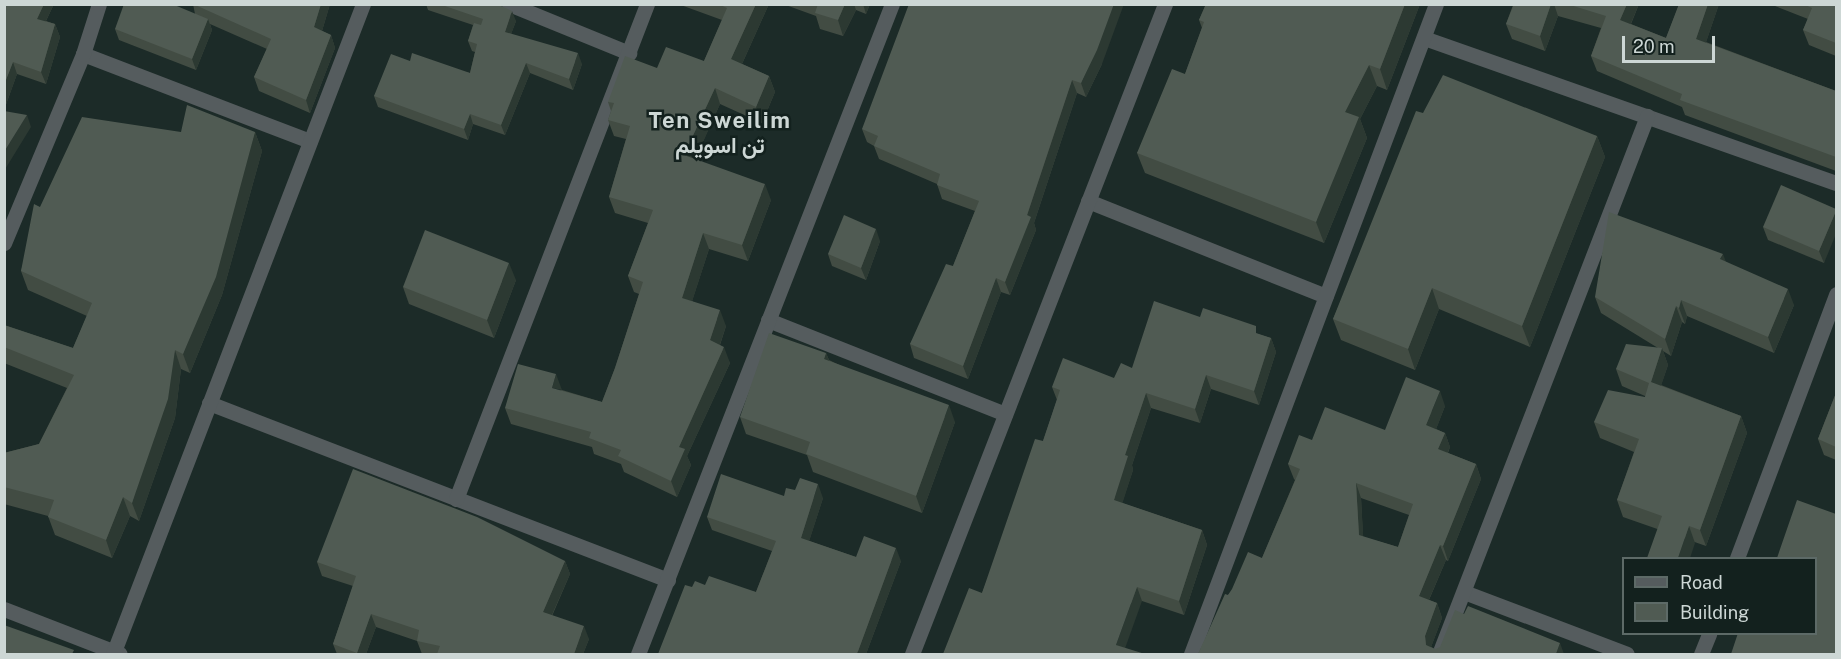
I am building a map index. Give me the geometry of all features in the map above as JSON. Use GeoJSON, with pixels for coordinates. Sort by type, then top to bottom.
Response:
{"type":"FeatureCollection","features":[{"type":"Feature","properties":{"kind":"street"},"geometry":{"type":"LineString","coordinates":[[4,243],[83,54],[99,4]]}},
{"type":"Feature","properties":{"kind":"street"},"geometry":{"type":"LineString","coordinates":[[4,609],[116,654],[209,403],[363,4]]}},
{"type":"Feature","properties":{"kind":"street"},"geometry":{"type":"LineString","coordinates":[[509,4],[628,53]]}},
{"type":"Feature","properties":{"kind":"street"},"geometry":{"type":"LineString","coordinates":[[456,499],[647,4]]}},
{"type":"Feature","properties":{"kind":"street"},"geometry":{"type":"LineString","coordinates":[[638,654],[892,4]]}},
{"type":"Feature","properties":{"kind":"street"},"geometry":{"type":"LineString","coordinates":[[912,654],[1164,4]]}},
{"type":"Feature","properties":{"kind":"street"},"geometry":{"type":"LineString","coordinates":[[1191,654],[1436,4]]}},
{"type":"Feature","properties":{"kind":"street"},"geometry":{"type":"LineString","coordinates":[[1424,38],[1836,183]]}},
{"type":"Feature","properties":{"kind":"street"},"geometry":{"type":"LineString","coordinates":[[83,54],[310,141]]}},
{"type":"Feature","properties":{"kind":"street"},"geometry":{"type":"LineString","coordinates":[[1439,654],[1647,116]]}},
{"type":"Feature","properties":{"kind":"street"},"geometry":{"type":"LineString","coordinates":[[1088,201],[1326,296]]}},
{"type":"Feature","properties":{"kind":"street"},"geometry":{"type":"LineString","coordinates":[[1737,557],[1836,299]]}},
{"type":"Feature","properties":{"kind":"street"},"geometry":{"type":"LineString","coordinates":[[768,320],[1005,414]]}},
{"type":"Feature","properties":{"kind":"street"},"geometry":{"type":"LineString","coordinates":[[209,403],[668,579]]}},
{"type":"Feature","properties":{"kind":"street"},"geometry":{"type":"LineString","coordinates":[[1464,592],[1626,654]]}},
{"type":"Feature","properties":{"kind":"street"},"geometry":{"type":"LineString","coordinates":[[1701,654],[1708,635]]}},
{"type":"Feature","properties":{"kind":"building"},"geometry":{"type":"Polygon","coordinates":[[[4,4],[44,4],[37,19],[55,24],[41,72],[13,62],[4,85],[4,4]]]}},
{"type":"Feature","properties":{"kind":"building"},"geometry":{"type":"Polygon","coordinates":[[[124,4],[172,4],[208,19],[192,59],[115,29],[124,4]]]}},
{"type":"Feature","properties":{"kind":"building"},"geometry":{"type":"Polygon","coordinates":[[[193,4],[321,4],[314,27],[331,35],[306,100],[254,77],[271,39],[193,4]]]}},
{"type":"Feature","properties":{"kind":"building"},"geometry":{"type":"Polygon","coordinates":[[[439,4],[497,4],[512,11],[505,32],[578,53],[569,79],[526,63],[501,125],[470,114],[464,129],[374,96],[391,54],[410,61],[412,53],[470,73],[477,44],[468,41],[474,23],[481,25],[483,19],[439,4]]]}},
{"type":"Feature","properties":{"kind":"building"},"geometry":{"type":"Polygon","coordinates":[[[718,4],[756,4],[731,59],[769,76],[756,107],[715,88],[684,155],[765,184],[742,245],[703,233],[682,298],[720,310],[710,340],[724,347],[679,447],[685,449],[671,481],[618,456],[621,450],[589,438],[591,432],[505,408],[518,364],[556,374],[552,388],[602,402],[643,282],[628,276],[653,210],[609,197],[630,126],[608,120],[614,103],[608,102],[625,56],[657,68],[666,47],[704,61],[727,8],[718,4]]]}},
{"type":"Feature","properties":{"kind":"building"},"geometry":{"type":"Polygon","coordinates":[[[818,4],[845,4],[838,20],[815,13],[818,4]]]}},
{"type":"Feature","properties":{"kind":"building"},"geometry":{"type":"Polygon","coordinates":[[[909,4],[1114,4],[1097,50],[1081,83],[1072,80],[1027,215],[1031,217],[1005,282],[996,278],[963,366],[910,344],[946,264],[953,266],[979,201],[937,185],[940,174],[874,146],[878,136],[862,129],[909,4]]]}},
{"type":"Feature","properties":{"kind":"building"},"geometry":{"type":"Polygon","coordinates":[[[1206,4],[1405,4],[1380,69],[1369,65],[1345,112],[1359,117],[1316,222],[1137,153],[1172,69],[1185,74],[1204,22],[1199,20],[1206,4]]]}},
{"type":"Feature","properties":{"kind":"building"},"geometry":{"type":"Polygon","coordinates":[[[1514,4],[1551,4],[1540,36],[1506,24],[1514,4]]]}},
{"type":"Feature","properties":{"kind":"building"},"geometry":{"type":"Polygon","coordinates":[[[1567,4],[1627,4],[1620,20],[1666,38],[1679,4],[1708,4],[1696,39],[1836,91],[1836,157],[1680,100],[1682,94],[1591,56],[1606,16],[1567,4]]]}},
{"type":"Feature","properties":{"kind":"building"},"geometry":{"type":"Polygon","coordinates":[[[1803,4],[1836,4],[1836,43],[1803,30],[1812,8],[1803,4]]]}},
{"type":"Feature","properties":{"kind":"building"},"geometry":{"type":"Polygon","coordinates":[[[1443,75],[1597,136],[1522,326],[1432,288],[1408,349],[1333,319],[1416,111],[1423,113],[1443,75]]]}},
{"type":"Feature","properties":{"kind":"building"},"geometry":{"type":"Polygon","coordinates":[[[187,105],[255,132],[216,277],[183,354],[175,350],[168,399],[132,503],[123,497],[106,540],[48,517],[54,500],[4,487],[4,453],[39,444],[74,375],[4,347],[4,325],[73,348],[92,303],[21,271],[34,204],[40,207],[82,117],[181,132],[187,105]]]}},
{"type":"Feature","properties":{"kind":"building"},"geometry":{"type":"Polygon","coordinates":[[[4,111],[27,115],[4,152],[4,111]]]}},
{"type":"Feature","properties":{"kind":"building"},"geometry":{"type":"Polygon","coordinates":[[[1781,185],[1836,209],[1819,251],[1763,227],[1781,185]]]}},
{"type":"Feature","properties":{"kind":"building"},"geometry":{"type":"Polygon","coordinates":[[[1609,212],[1723,254],[1720,259],[1788,289],[1768,337],[1681,300],[1679,308],[1676,306],[1665,339],[1595,297],[1609,212]]]}},
{"type":"Feature","properties":{"kind":"building"},"geometry":{"type":"Polygon","coordinates":[[[844,215],[876,229],[861,268],[828,254],[844,215]]]}},
{"type":"Feature","properties":{"kind":"building"},"geometry":{"type":"Polygon","coordinates":[[[425,230],[509,263],[487,320],[403,287],[425,230]]]}},
{"type":"Feature","properties":{"kind":"building"},"geometry":{"type":"Polygon","coordinates":[[[1154,301],[1200,317],[1203,308],[1256,326],[1256,333],[1271,338],[1254,391],[1206,375],[1195,409],[1146,393],[1125,455],[1128,456],[1114,500],[1202,530],[1179,601],[1137,587],[1116,645],[1145,654],[943,654],[969,588],[982,593],[1035,439],[1043,441],[1060,390],[1052,387],[1063,358],[1114,378],[1121,363],[1132,368],[1154,301]]]}},
{"type":"Feature","properties":{"kind":"building"},"geometry":{"type":"Polygon","coordinates":[[[769,333],[826,353],[824,359],[949,405],[916,496],[806,454],[810,442],[740,417],[769,333]]]}},
{"type":"Feature","properties":{"kind":"building"},"geometry":{"type":"Polygon","coordinates":[[[1626,344],[1662,348],[1651,382],[1741,416],[1700,530],[1689,526],[1678,557],[1647,557],[1662,516],[1617,500],[1639,439],[1594,422],[1608,390],[1645,397],[1649,383],[1616,369],[1626,344]]]}},
{"type":"Feature","properties":{"kind":"building"},"geometry":{"type":"Polygon","coordinates":[[[1406,377],[1440,391],[1426,425],[1445,433],[1438,449],[1476,464],[1443,546],[1440,545],[1419,596],[1437,603],[1425,636],[1426,645],[1435,649],[1440,647],[1455,610],[1464,614],[1468,606],[1560,643],[1556,654],[1198,654],[1225,594],[1228,595],[1232,589],[1248,552],[1262,558],[1300,469],[1288,464],[1299,435],[1312,440],[1325,407],[1385,430],[1406,377]],[[1356,483],[1359,535],[1398,547],[1413,504],[1356,483]]]}},
{"type":"Feature","properties":{"kind":"building"},"geometry":{"type":"Polygon","coordinates":[[[1836,393],[1836,447],[1818,439],[1836,393]]]}},
{"type":"Feature","properties":{"kind":"building"},"geometry":{"type":"Polygon","coordinates":[[[353,469],[477,517],[565,561],[543,612],[584,626],[574,654],[437,654],[440,646],[417,641],[419,630],[371,614],[357,653],[333,644],[356,576],[317,562],[353,469]]]}},
{"type":"Feature","properties":{"kind":"building"},"geometry":{"type":"Polygon","coordinates":[[[721,474],[784,496],[786,488],[795,490],[800,478],[818,484],[801,538],[856,557],[864,536],[896,548],[857,654],[658,654],[685,585],[692,587],[695,581],[705,585],[709,576],[756,592],[776,541],[707,517],[721,474]]]}},
{"type":"Feature","properties":{"kind":"building"},"geometry":{"type":"Polygon","coordinates":[[[1797,500],[1836,514],[1836,654],[1731,654],[1737,635],[1817,635],[1817,557],[1777,557],[1797,500]]]}},
{"type":"Feature","properties":{"kind":"building"},"geometry":{"type":"Polygon","coordinates":[[[4,625],[74,650],[72,654],[4,654],[4,625]]]}},
{"type":"Feature","properties":{"kind":"district","name":"Ten Sweilim تن اسويلم"},"geometry":{"type":"Point","coordinates":[720,132]}}]}
